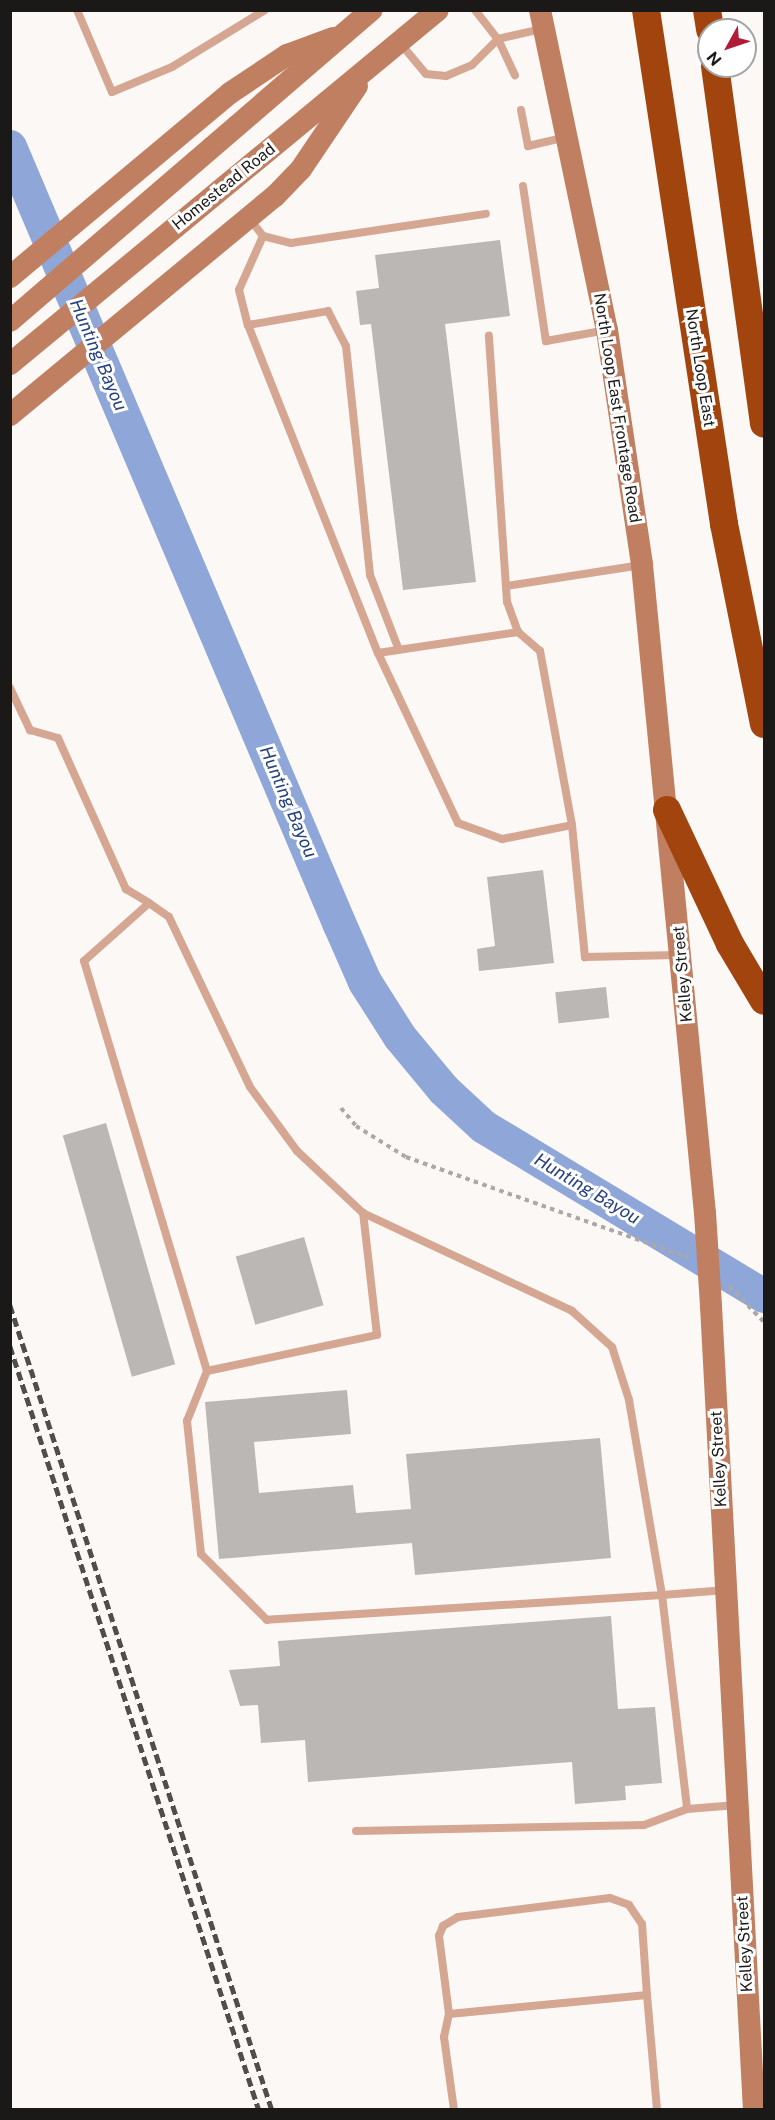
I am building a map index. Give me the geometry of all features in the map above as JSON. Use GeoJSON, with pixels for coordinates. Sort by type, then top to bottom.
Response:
{"type":"FeatureCollection","features":[{"type":"Feature","properties":{"kind":"highway","name":"North Loop East"},"geometry":{"type":"LineString","coordinates":[[646,10],[724,524],[765,724]]}},
{"type":"Feature","properties":{"kind":"highway"},"geometry":{"type":"LineString","coordinates":[[717,78],[744,259],[765,424]]}},
{"type":"Feature","properties":{"kind":"highway"},"geometry":{"type":"LineString","coordinates":[[744,259],[765,336]]}},
{"type":"Feature","properties":{"kind":"highway"},"geometry":{"type":"LineString","coordinates":[[667,810],[730,944],[765,1001]]}},
{"type":"Feature","properties":{"kind":"main road","name":"Homestead Road"},"geometry":{"type":"LineString","coordinates":[[10,321],[120,230],[372,10]]}},
{"type":"Feature","properties":{"kind":"main road","name":"Homestead Road"},"geometry":{"type":"LineString","coordinates":[[10,364],[438,10]]}},
{"type":"Feature","properties":{"kind":"main road","name":"North Loop East Frontage Road"},"geometry":{"type":"LineString","coordinates":[[542,20],[607,330],[642,565],[667,810]]}},
{"type":"Feature","properties":{"kind":"main road"},"geometry":{"type":"LineString","coordinates":[[10,277],[264,68],[346,33]]}},
{"type":"Feature","properties":{"kind":"main road"},"geometry":{"type":"LineString","coordinates":[[10,415],[248,217],[301,169],[370,67]]}},
{"type":"Feature","properties":{"kind":"main road","name":"Kelley Street"},"geometry":{"type":"LineString","coordinates":[[667,810],[705,1213],[754,2109]]}},
{"type":"Feature","properties":{"kind":"main road"},"geometry":{"type":"LineString","coordinates":[[747,1995],[765,1975]]}},
{"type":"Feature","properties":{"kind":"lane"},"geometry":{"type":"LineString","coordinates":[[77,10],[112,92],[172,67],[265,10]]}},
{"type":"Feature","properties":{"kind":"lane"},"geometry":{"type":"LineString","coordinates":[[475,10],[498,39],[515,75]]}},
{"type":"Feature","properties":{"kind":"lane"},"geometry":{"type":"LineString","coordinates":[[399,43],[426,74],[446,76],[472,65],[498,39],[542,20]]}},
{"type":"Feature","properties":{"kind":"lane"},"geometry":{"type":"LineString","coordinates":[[521,110],[528,146],[567,137]]}},
{"type":"Feature","properties":{"kind":"lane"},"geometry":{"type":"LineString","coordinates":[[523,186],[546,341],[607,330]]}},
{"type":"Feature","properties":{"kind":"lane"},"geometry":{"type":"LineString","coordinates":[[248,217],[263,236],[291,243],[486,214]]}},
{"type":"Feature","properties":{"kind":"lane"},"geometry":{"type":"LineString","coordinates":[[263,236],[239,290],[248,325],[378,653],[458,823],[502,839],[572,825]]}},
{"type":"Feature","properties":{"kind":"lane"},"geometry":{"type":"LineString","coordinates":[[248,325],[328,311],[346,346],[370,575],[399,650]]}},
{"type":"Feature","properties":{"kind":"lane"},"geometry":{"type":"LineString","coordinates":[[489,336],[506,586],[518,632],[540,651],[572,825],[585,957],[681,954]]}},
{"type":"Feature","properties":{"kind":"lane"},"geometry":{"type":"LineString","coordinates":[[506,586],[642,565]]}},
{"type":"Feature","properties":{"kind":"lane"},"geometry":{"type":"LineString","coordinates":[[378,653],[518,632]]}},
{"type":"Feature","properties":{"kind":"lane"},"geometry":{"type":"LineString","coordinates":[[10,688],[30,730],[58,738],[126,889],[169,917],[250,1087],[297,1151],[363,1213],[572,1311],[612,1347],[629,1400],[662,1595],[687,1809]]}},
{"type":"Feature","properties":{"kind":"lane"},"geometry":{"type":"LineString","coordinates":[[149,903],[84,961],[207,1371],[187,1421],[201,1554],[267,1620],[726,1590]]}},
{"type":"Feature","properties":{"kind":"lane"},"geometry":{"type":"LineString","coordinates":[[207,1371],[377,1335],[363,1213]]}},
{"type":"Feature","properties":{"kind":"lane"},"geometry":{"type":"LineString","coordinates":[[356,1831],[644,1825],[687,1809],[737,1805]]}},
{"type":"Feature","properties":{"kind":"lane"},"geometry":{"type":"LineString","coordinates":[[454,2109],[444,2037],[449,2014],[439,1936],[443,1926],[458,1917],[610,1898],[629,1905],[642,1924],[657,2109]]}},
{"type":"Feature","properties":{"kind":"lane"},"geometry":{"type":"LineString","coordinates":[[449,2014],[647,1995]]}},
{"type":"Feature","properties":{"kind":"path"},"geometry":{"type":"LineString","coordinates":[[341,1108],[356,1126],[406,1157],[680,1252],[699,1264]]}},
{"type":"Feature","properties":{"kind":"path"},"geometry":{"type":"LineString","coordinates":[[726,1282],[765,1322]]}},
{"type":"Feature","properties":{"kind":"building"},"geometry":{"type":"Polygon","coordinates":[[[500,240],[510,316],[445,324],[476,582],[403,590],[371,324],[360,325],[356,291],[379,288],[375,255],[500,240]]]}},
{"type":"Feature","properties":{"kind":"building"},"geometry":{"type":"Polygon","coordinates":[[[543,870],[554,963],[479,971],[477,949],[495,946],[487,877],[543,870]]]}},
{"type":"Feature","properties":{"kind":"building"},"geometry":{"type":"Polygon","coordinates":[[[606,987],[609,1018],[559,1023],[555,992],[606,987]]]}},
{"type":"Feature","properties":{"kind":"building"},"geometry":{"type":"Polygon","coordinates":[[[106,1123],[175,1364],[132,1377],[63,1135],[106,1123]]]}},
{"type":"Feature","properties":{"kind":"building"},"geometry":{"type":"Polygon","coordinates":[[[304,1237],[324,1305],[255,1325],[236,1257],[304,1237]]]}},
{"type":"Feature","properties":{"kind":"building"},"geometry":{"type":"Polygon","coordinates":[[[347,1390],[351,1434],[254,1442],[259,1493],[353,1485],[356,1513],[411,1509],[406,1454],[600,1438],[611,1558],[415,1575],[412,1543],[219,1559],[205,1402],[347,1390]]]}},
{"type":"Feature","properties":{"kind":"building"},"geometry":{"type":"Polygon","coordinates":[[[611,1616],[618,1709],[655,1707],[662,1783],[625,1786],[626,1800],[575,1804],[572,1762],[308,1782],[305,1740],[261,1743],[258,1705],[240,1706],[229,1670],[280,1666],[278,1641],[611,1616]]]}},
{"type":"Feature","properties":{"kind":"waterway","name":"Hunting Bayou"},"geometry":{"type":"LineString","coordinates":[[10,147],[340,925],[365,982],[400,1037],[444,1090],[484,1127],[764,1296]]}},
{"type":"Feature","properties":{"kind":"railway"},"geometry":{"type":"LineString","coordinates":[[10,1305],[272,2110]]}},
{"type":"Feature","properties":{"kind":"railway"},"geometry":{"type":"LineString","coordinates":[[10,1346],[259,2110]]}}]}
